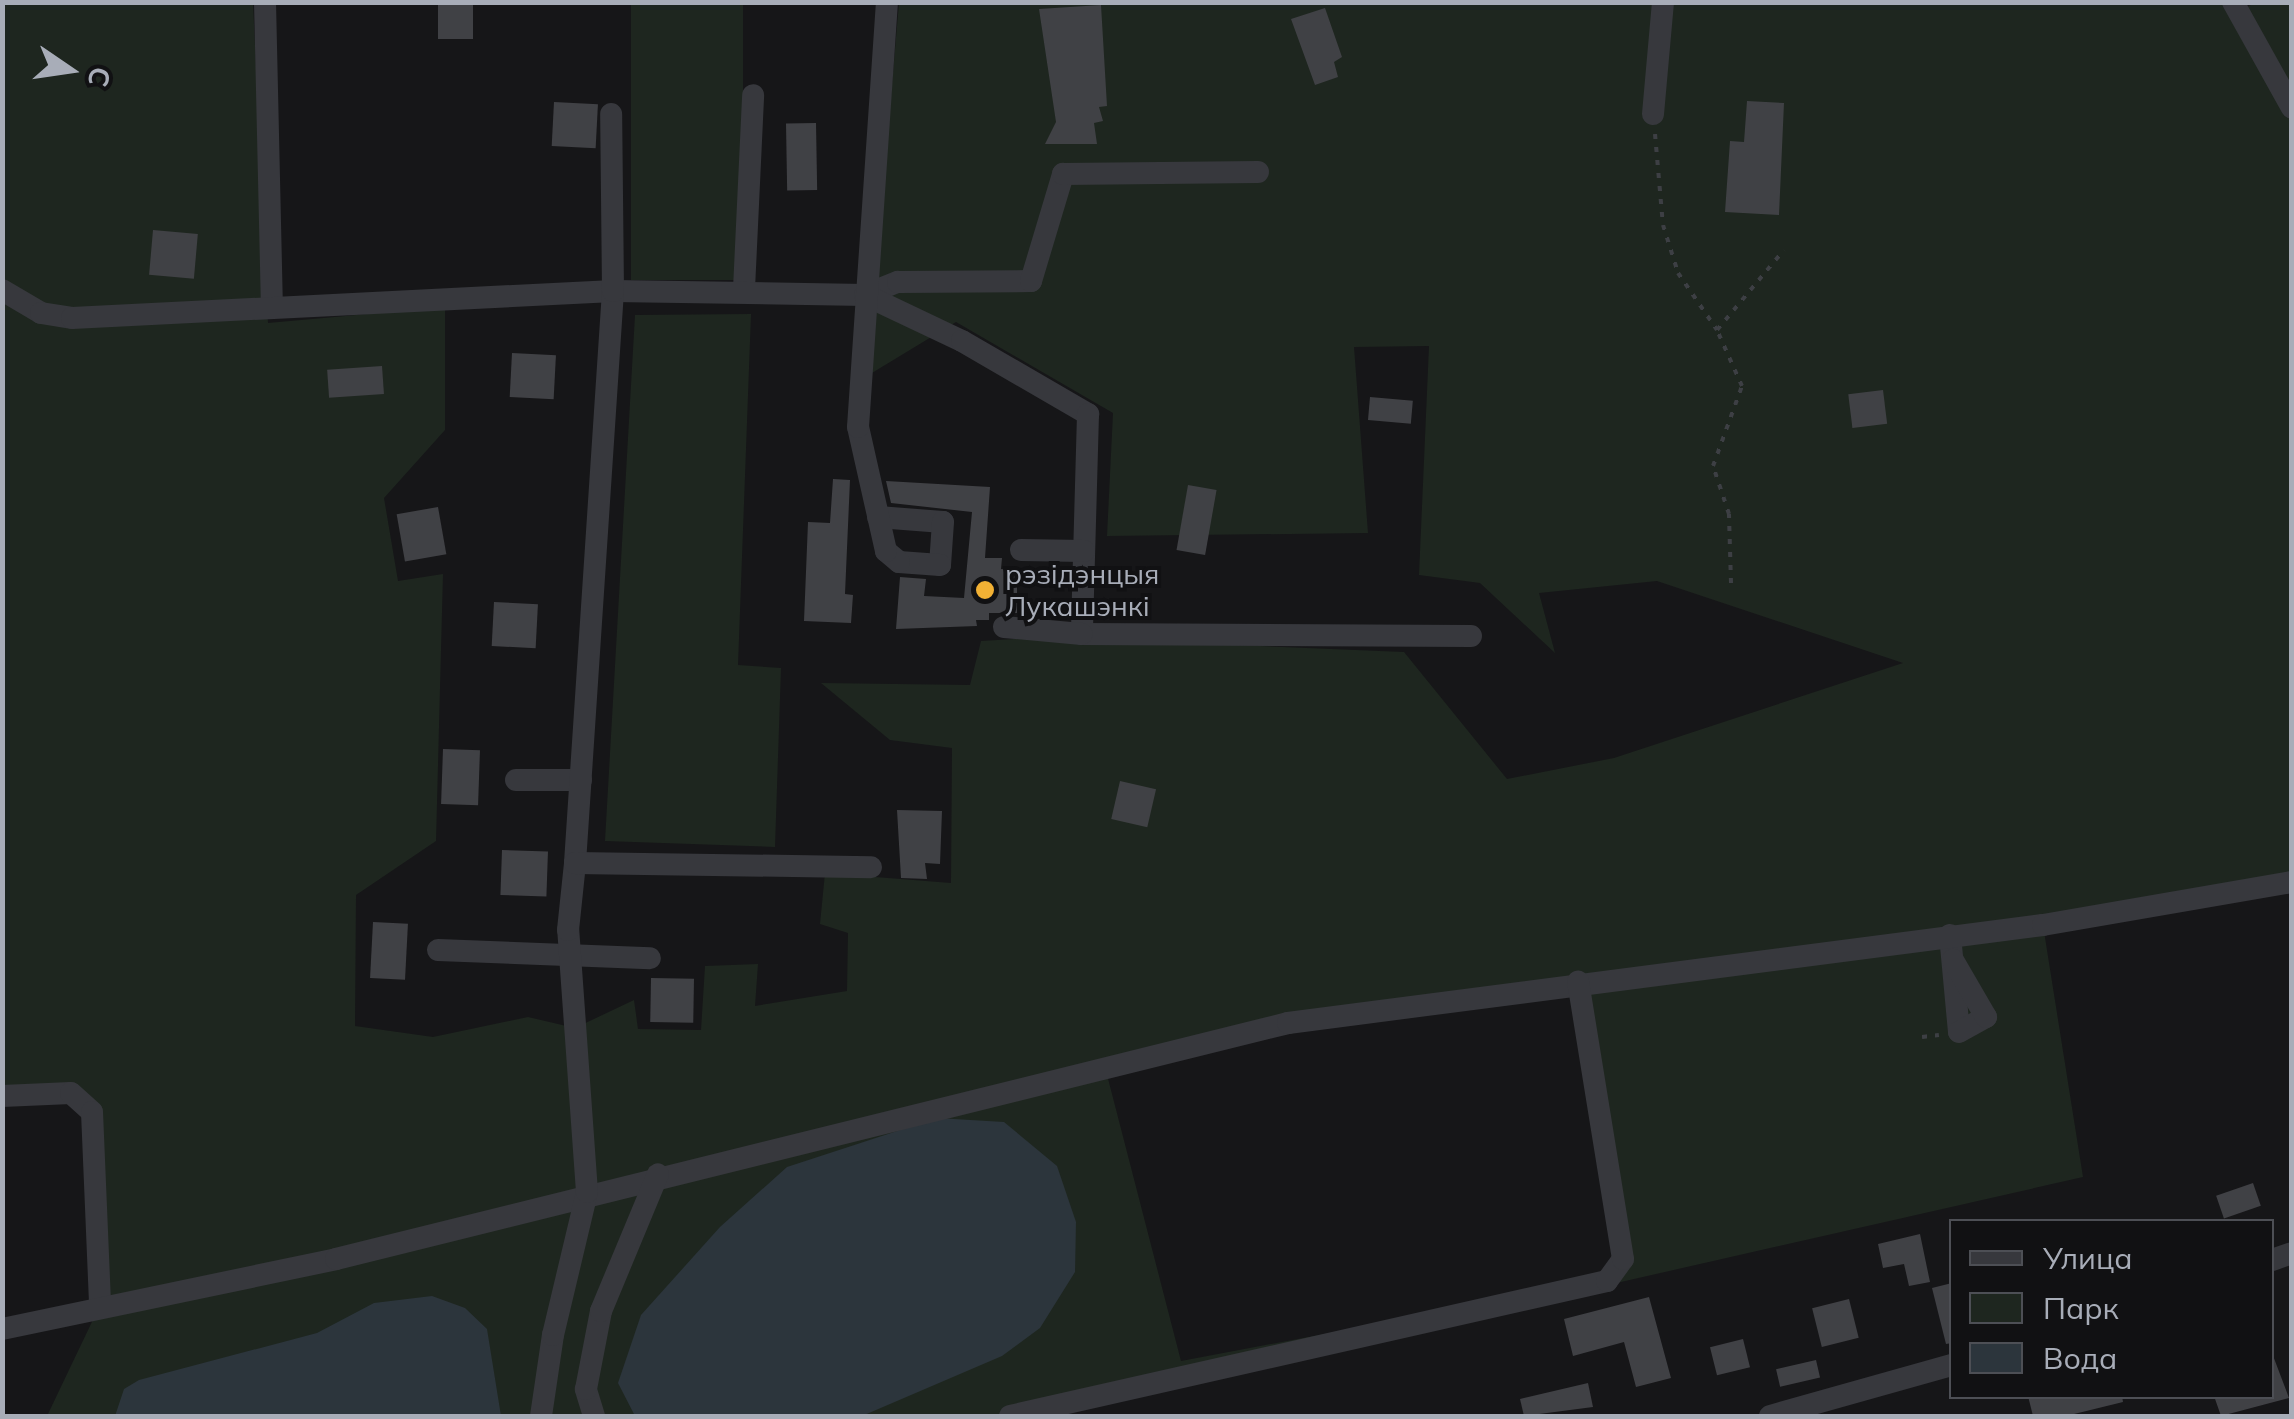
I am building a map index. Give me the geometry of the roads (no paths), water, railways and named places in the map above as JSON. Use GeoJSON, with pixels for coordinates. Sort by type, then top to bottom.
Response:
{"type":"FeatureCollection","features":[{"type":"Feature","properties":{"kind":"street"},"geometry":{"type":"LineString","coordinates":[[265,2],[272,306]]}},
{"type":"Feature","properties":{"kind":"street"},"geometry":{"type":"LineString","coordinates":[[878,518],[858,427],[887,2]]}},
{"type":"Feature","properties":{"kind":"street"},"geometry":{"type":"LineString","coordinates":[[1653,114],[1663,2]]}},
{"type":"Feature","properties":{"kind":"street"},"geometry":{"type":"LineString","coordinates":[[2233,2],[2292,108]]}},
{"type":"Feature","properties":{"kind":"street"},"geometry":{"type":"LineString","coordinates":[[744,289],[753,95]]}},
{"type":"Feature","properties":{"kind":"street"},"geometry":{"type":"LineString","coordinates":[[542,1416],[552,1335],[587,1192],[570,955],[614,290],[611,114]]}},
{"type":"Feature","properties":{"kind":"street"},"geometry":{"type":"LineString","coordinates":[[865,295],[898,282],[1031,281],[1063,174],[1258,172]]}},
{"type":"Feature","properties":{"kind":"street"},"geometry":{"type":"LineString","coordinates":[[2,290],[32,310],[72,318],[614,290],[744,289],[865,295],[962,341],[1088,414],[1082,634]]}},
{"type":"Feature","properties":{"kind":"street"},"geometry":{"type":"LineString","coordinates":[[1022,550],[1084,551]]}},
{"type":"Feature","properties":{"kind":"street"},"geometry":{"type":"LineString","coordinates":[[1004,628],[1082,634],[1471,636]]}},
{"type":"Feature","properties":{"kind":"street"},"geometry":{"type":"LineString","coordinates":[[516,780],[580,780]]}},
{"type":"Feature","properties":{"kind":"street"},"geometry":{"type":"LineString","coordinates":[[575,863],[871,867]]}},
{"type":"Feature","properties":{"kind":"street"},"geometry":{"type":"LineString","coordinates":[[2,1329],[336,1258],[658,1174],[1288,1023],[1950,935],[2292,882]]}},
{"type":"Feature","properties":{"kind":"street"},"geometry":{"type":"LineString","coordinates":[[1950,935],[1952,960]]}},
{"type":"Feature","properties":{"kind":"street"},"geometry":{"type":"LineString","coordinates":[[438,950],[650,958]]}},
{"type":"Feature","properties":{"kind":"street"},"geometry":{"type":"LineString","coordinates":[[1010,1416],[1607,1281],[1622,1259],[1578,982]]}},
{"type":"Feature","properties":{"kind":"street"},"geometry":{"type":"LineString","coordinates":[[2,1096],[71,1093],[92,1112],[100,1306]]}},
{"type":"Feature","properties":{"kind":"street"},"geometry":{"type":"LineString","coordinates":[[594,1416],[586,1389],[601,1312],[658,1174]]}},
{"type":"Feature","properties":{"kind":"street"},"geometry":{"type":"LineString","coordinates":[[1784,1415],[1949,1366]]}},
{"type":"Feature","properties":{"kind":"water"},"geometry":{"type":"Polygon","coordinates":[[[937,1118],[1004,1122],[1057,1166],[1076,1222],[1075,1272],[1040,1328],[1002,1356],[862,1416],[635,1416],[618,1383],[641,1315],[720,1227],[787,1167],[937,1118]]]}},
{"type":"Feature","properties":{"kind":"water"},"geometry":{"type":"Polygon","coordinates":[[[432,1296],[465,1308],[487,1329],[501,1416],[115,1416],[124,1389],[139,1380],[317,1333],[374,1303],[432,1296]]]}},
{"type":"Feature","properties":{"kind":"place","name":"рэзідэнцыя Лукашэнкі"},"geometry":{"type":"Point","coordinates":[985,590]}}]}
